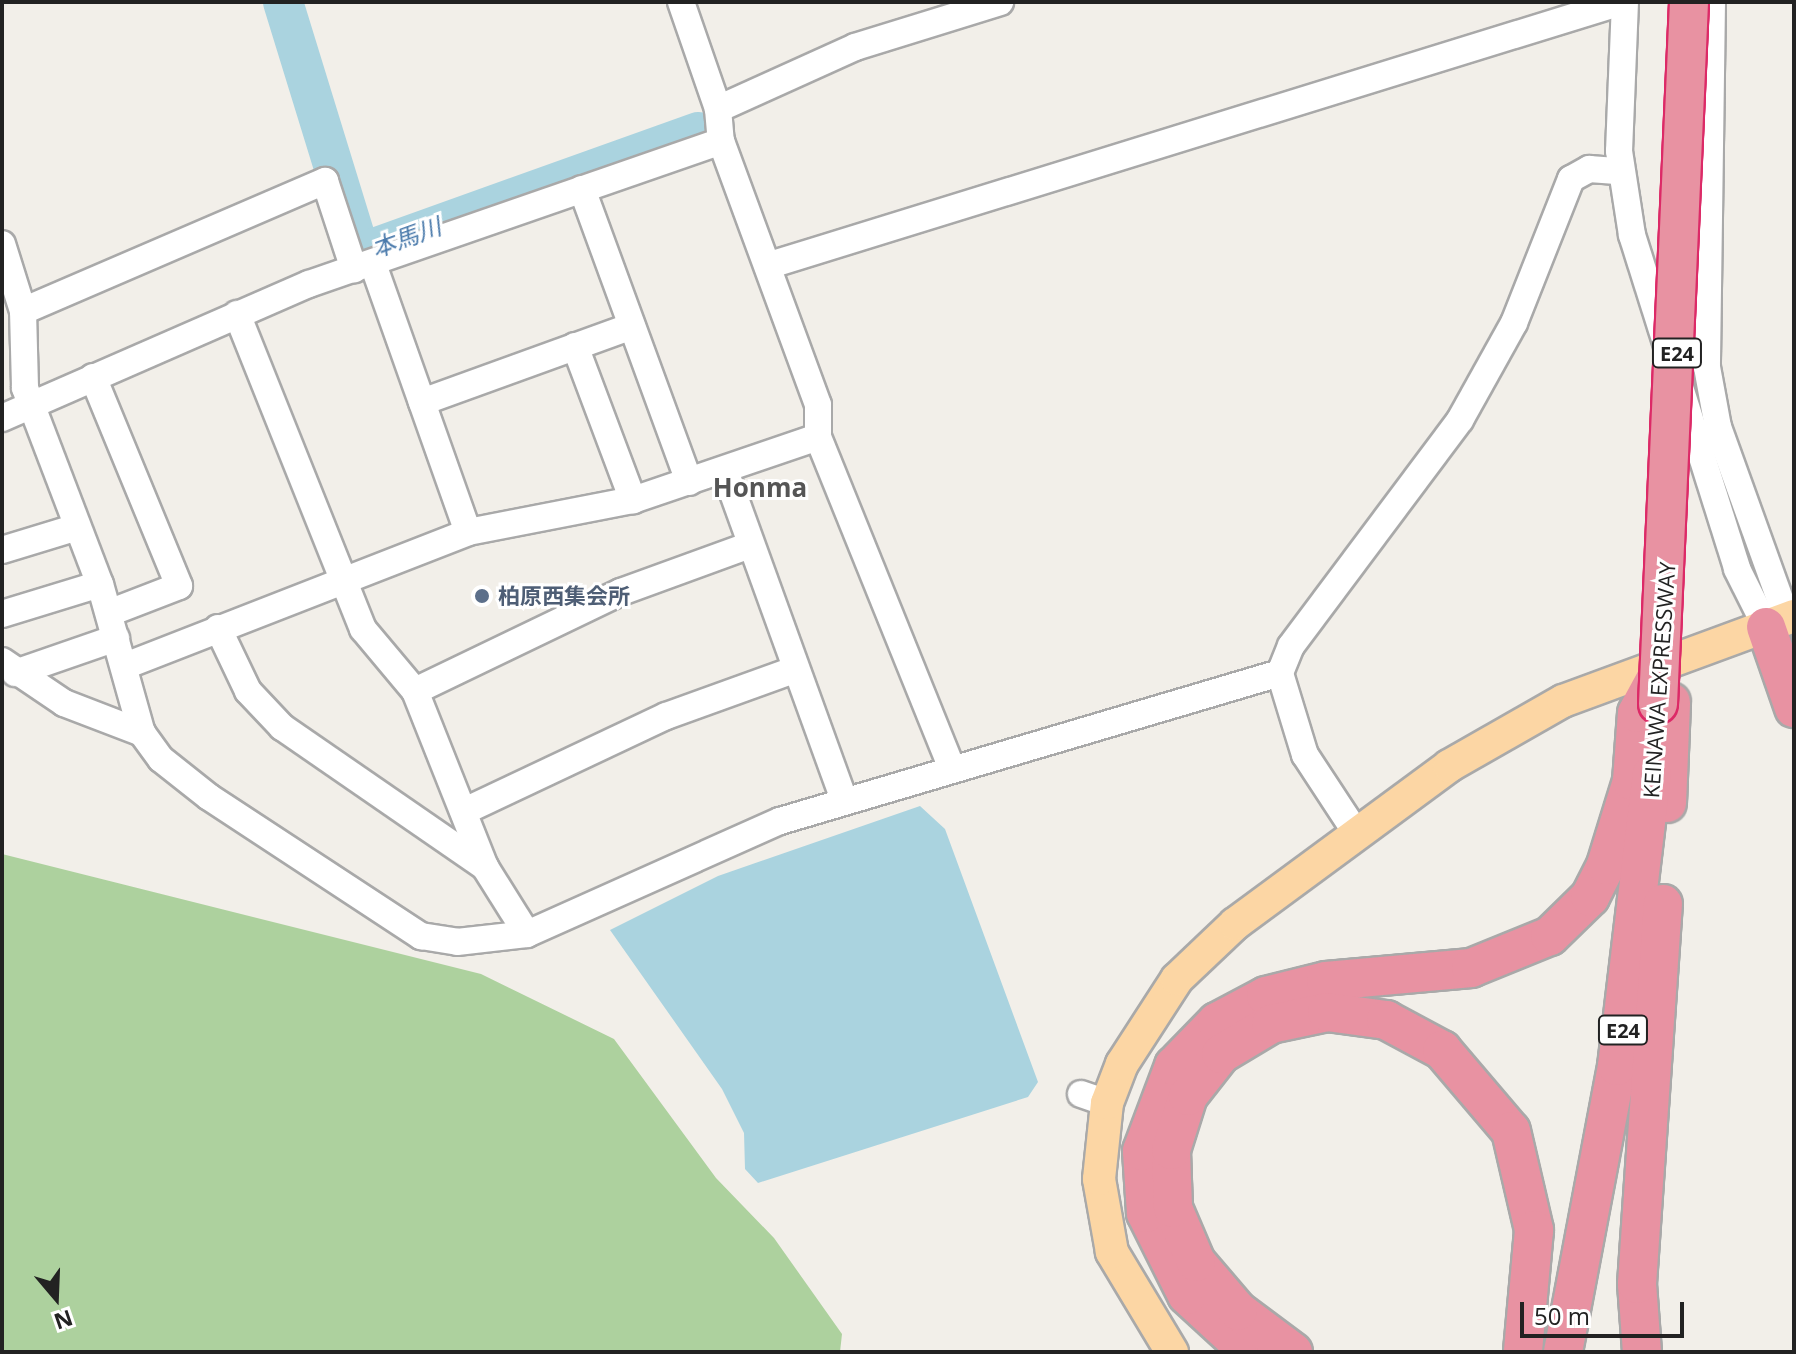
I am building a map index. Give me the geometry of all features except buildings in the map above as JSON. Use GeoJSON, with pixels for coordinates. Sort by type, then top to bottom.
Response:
{"type":"FeatureCollection","features":[{"type":"Feature","properties":{"kind":"highway","name":"KEINAWA EXPRESSWAY"},"geometry":{"type":"LineString","coordinates":[[1563,1352],[1635,943],[1669,549],[1689,2]]}},
{"type":"Feature","properties":{"kind":"highway"},"geometry":{"type":"LineString","coordinates":[[1785,625],[1794,708]]}},
{"type":"Feature","properties":{"kind":"highway"},"geometry":{"type":"LineString","coordinates":[[1249,1352],[1187,1295],[1146,1213],[1145,1137],[1174,1066],[1217,1022],[1266,996],[1326,981],[1471,968],[1550,936],[1590,897],[1606,865],[1657,697]]}},
{"type":"Feature","properties":{"kind":"highway"},"geometry":{"type":"LineString","coordinates":[[1642,1352],[1637,1284],[1655,1086],[1657,697]]}},
{"type":"Feature","properties":{"kind":"highway"},"geometry":{"type":"LineString","coordinates":[[1293,1352],[1238,1311],[1196,1262],[1173,1208],[1171,1150],[1188,1096],[1221,1054],[1271,1024],[1327,1012],[1386,1020],[1442,1050],[1511,1131],[1534,1230],[1523,1352]]}},
{"type":"Feature","properties":{"kind":"main road"},"geometry":{"type":"LineString","coordinates":[[1166,1350],[1112,1252],[1099,1179],[1094,1099],[1122,1064],[1177,979],[1235,924],[1355,831],[1449,766],[1563,701],[1785,625]]}},
{"type":"Feature","properties":{"kind":"street"},"geometry":{"type":"LineString","coordinates":[[681,2],[719,125],[818,405],[818,437],[951,766]]}},
{"type":"Feature","properties":{"kind":"street"},"geometry":{"type":"LineString","coordinates":[[2,418],[237,314],[582,189],[719,125],[855,47],[1000,2]]}},
{"type":"Feature","properties":{"kind":"street"},"geometry":{"type":"LineString","coordinates":[[770,265],[1623,2],[1620,171],[1655,322],[1737,569],[1785,625]]}},
{"type":"Feature","properties":{"kind":"street"},"geometry":{"type":"LineString","coordinates":[[1712,2],[1707,367],[1723,441],[1785,625]]}},
{"type":"Feature","properties":{"kind":"street"},"geometry":{"type":"LineString","coordinates":[[1355,831],[1313,770],[1280,673],[1291,646],[1460,420],[1514,323],[1571,179],[1589,169],[1620,171]]}},
{"type":"Feature","properties":{"kind":"street"},"geometry":{"type":"LineString","coordinates":[[23,311],[325,181],[422,402],[468,532]]}},
{"type":"Feature","properties":{"kind":"street"},"geometry":{"type":"LineString","coordinates":[[582,189],[689,482]]}},
{"type":"Feature","properties":{"kind":"street"},"geometry":{"type":"LineString","coordinates":[[2,244],[23,311],[22,364],[31,404],[100,584],[142,733],[161,759],[209,797],[421,936],[457,942],[527,934],[722,843],[844,800],[951,766],[1006,757],[1280,673]]}},
{"type":"Feature","properties":{"kind":"street"},"geometry":{"type":"LineString","coordinates":[[237,314],[363,629],[415,691],[467,810],[485,867],[527,934]]}},
{"type":"Feature","properties":{"kind":"street"},"geometry":{"type":"LineString","coordinates":[[422,402],[632,326]]}},
{"type":"Feature","properties":{"kind":"street"},"geometry":{"type":"LineString","coordinates":[[575,346],[633,500]]}},
{"type":"Feature","properties":{"kind":"street"},"geometry":{"type":"LineString","coordinates":[[8,667],[112,626],[179,586],[93,377]]}},
{"type":"Feature","properties":{"kind":"street"},"geometry":{"type":"LineString","coordinates":[[125,666],[468,532],[633,500],[818,437]]}},
{"type":"Feature","properties":{"kind":"street"},"geometry":{"type":"LineString","coordinates":[[725,471],[794,670],[844,800]]}},
{"type":"Feature","properties":{"kind":"street"},"geometry":{"type":"LineString","coordinates":[[2,550],[77,527]]}},
{"type":"Feature","properties":{"kind":"street"},"geometry":{"type":"LineString","coordinates":[[415,691],[621,592],[750,545]]}},
{"type":"Feature","properties":{"kind":"street"},"geometry":{"type":"LineString","coordinates":[[2,614],[100,584]]}},
{"type":"Feature","properties":{"kind":"street"},"geometry":{"type":"LineString","coordinates":[[218,628],[248,691],[282,727],[485,867]]}},
{"type":"Feature","properties":{"kind":"street"},"geometry":{"type":"LineString","coordinates":[[8,667],[64,703],[142,733]]}},
{"type":"Feature","properties":{"kind":"street"},"geometry":{"type":"LineString","coordinates":[[467,810],[666,716],[794,670]]}},
{"type":"Feature","properties":{"kind":"green space"},"geometry":{"type":"Polygon","coordinates":[[[2,854],[481,974],[614,1039],[716,1178],[774,1238],[842,1334],[840,1352],[2,1352],[2,854]]]}},
{"type":"Feature","properties":{"kind":"water"},"geometry":{"type":"Polygon","coordinates":[[[920,806],[945,829],[1038,1082],[1028,1097],[758,1183],[745,1169],[744,1133],[722,1089],[610,930],[718,876],[920,806]]]}},
{"type":"Feature","properties":{"kind":"waterway","name":"本馬川"},"geometry":{"type":"LineString","coordinates":[[283,2],[360,253],[698,132]]}},
{"type":"Feature","properties":{"kind":"place","name":"柏原西集会所"},"geometry":{"type":"Point","coordinates":[482,596]}},
{"type":"Feature","properties":{"kind":"district","name":"Honma"},"geometry":{"type":"Point","coordinates":[760,488]}}]}
